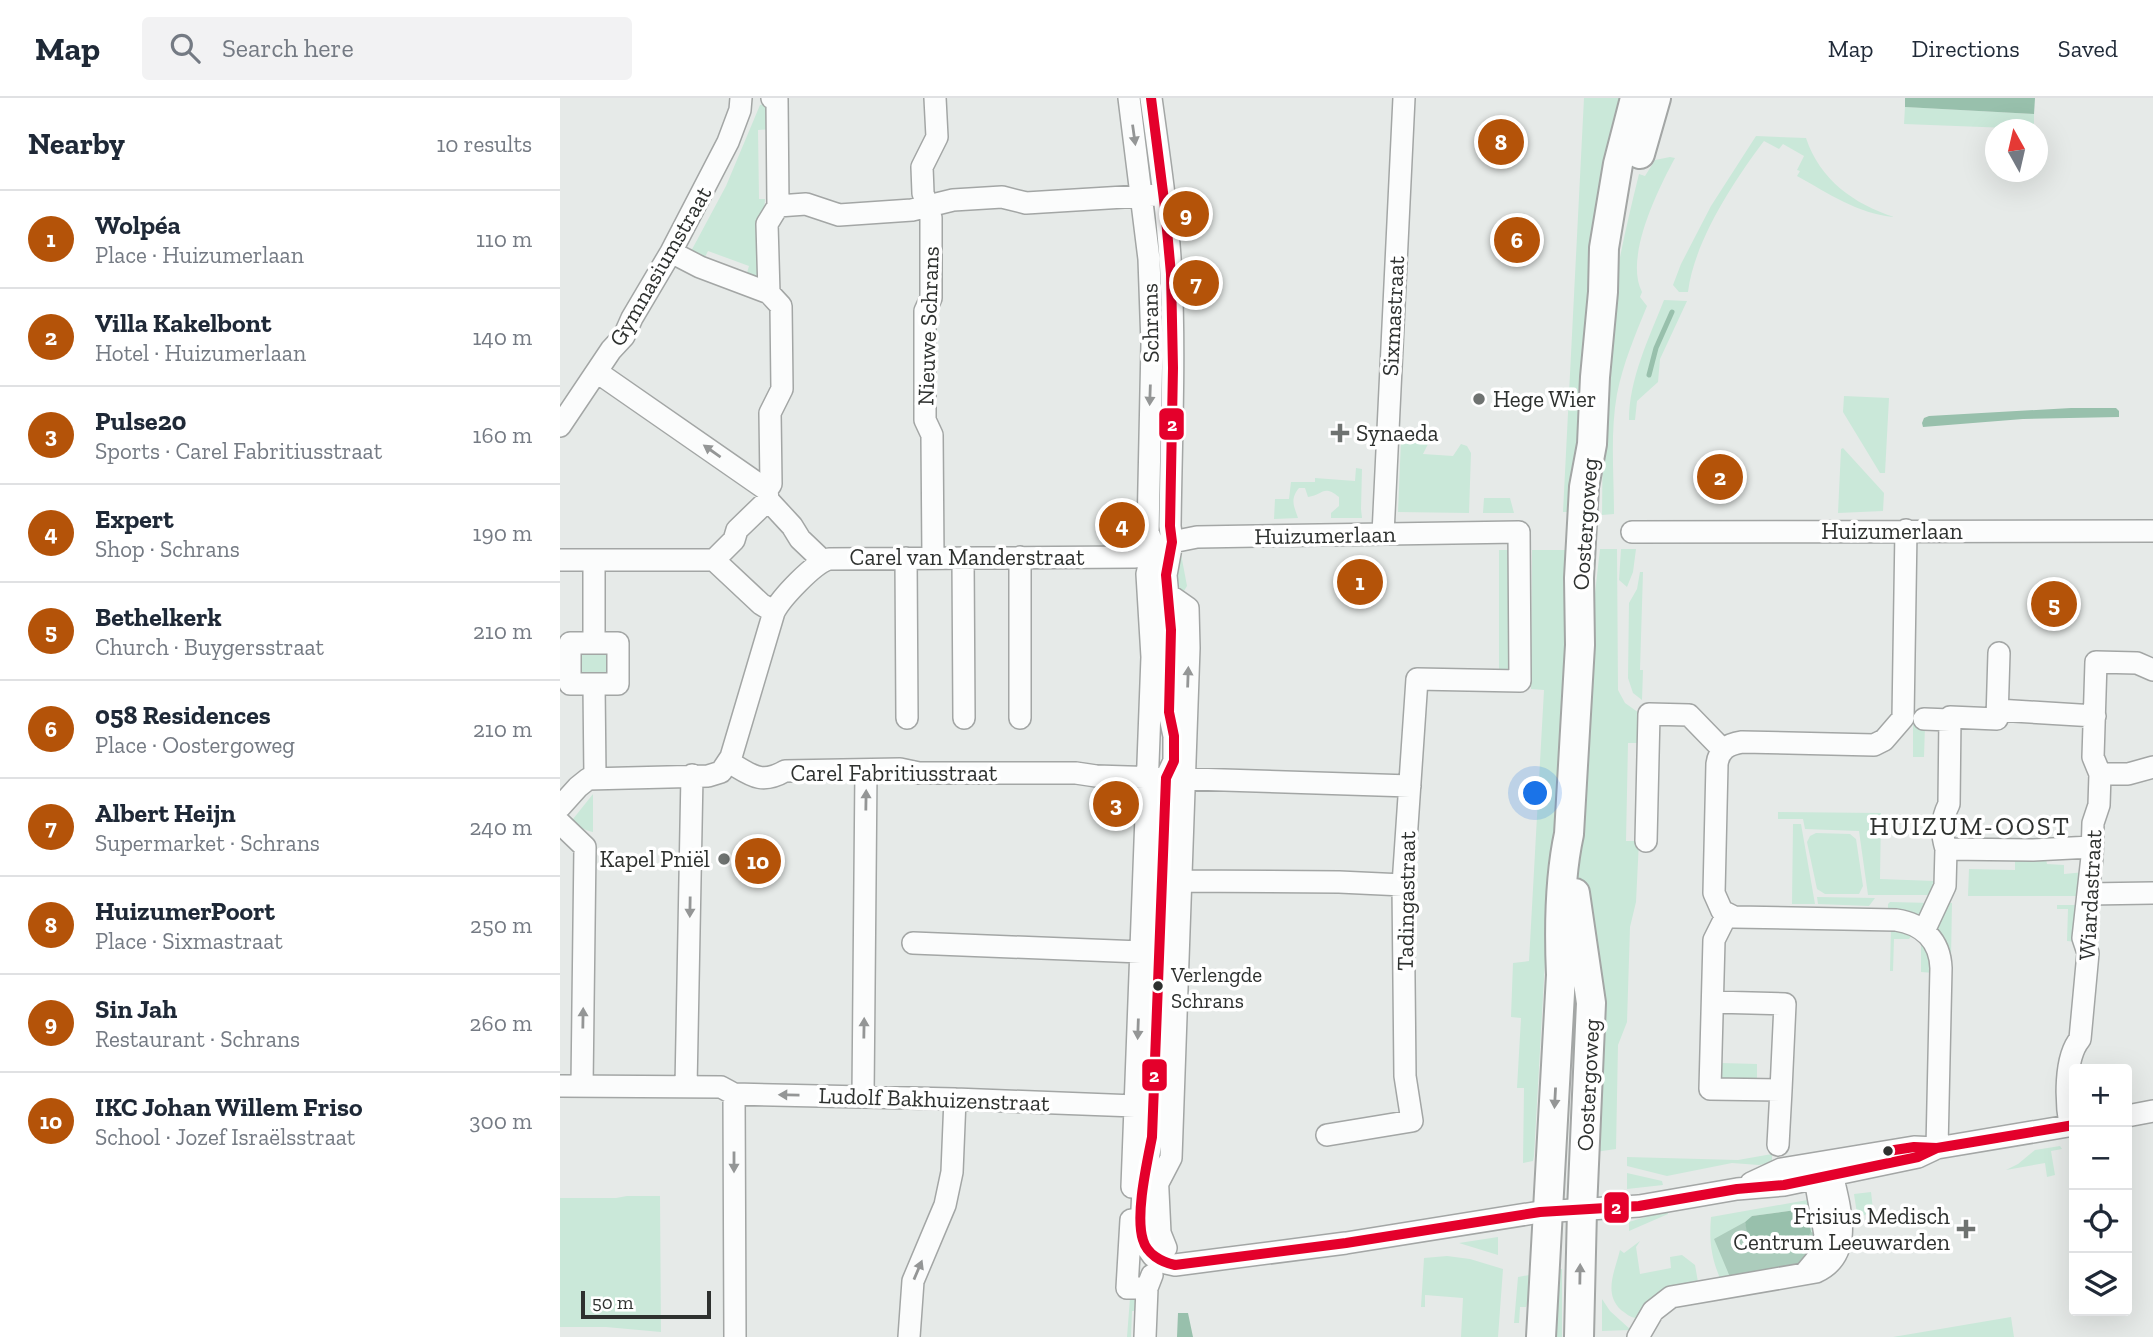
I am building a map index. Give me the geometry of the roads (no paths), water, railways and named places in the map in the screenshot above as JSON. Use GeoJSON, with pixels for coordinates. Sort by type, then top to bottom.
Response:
{"type":"FeatureCollection","features":[{"type":"Feature","properties":{"kind":"main road","name":"Oostergoweg"},"geometry":{"type":"LineString","coordinates":[[1541,1337],[1561,975],[1560,926],[1564,857],[1569,834],[1580,645],[1595,554],[1597,487],[1592,444],[1604,248],[1609,211],[1635,98]]}},
{"type":"Feature","properties":{"kind":"main road","name":"Oostergoweg"},"geometry":{"type":"LineString","coordinates":[[1603,292],[1656,98]]}},
{"type":"Feature","properties":{"kind":"main road","name":"Oostergoweg"},"geometry":{"type":"LineString","coordinates":[[1569,834],[1591,1003],[1581,1210],[1579,1337]]}},
{"type":"Feature","properties":{"kind":"street","name":"Gymnasiumstraat"},"geometry":{"type":"LineString","coordinates":[[560,426],[624,335],[671,253],[729,142],[740,110],[741,98]]}},
{"type":"Feature","properties":{"kind":"street"},"geometry":{"type":"LineString","coordinates":[[769,293],[767,224],[778,206],[777,100],[772,98]]}},
{"type":"Feature","properties":{"kind":"street","name":"Nieuwe Schrans"},"geometry":{"type":"LineString","coordinates":[[933,558],[932,435],[925,420],[925,311],[931,298],[930,218],[923,193],[922,167],[937,137],[935,98]]}},
{"type":"Feature","properties":{"kind":"street","name":"Schrans"},"geometry":{"type":"LineString","coordinates":[[1129,98],[1170,255],[1170,526],[1163,546]]}},
{"type":"Feature","properties":{"kind":"street","name":"Schrans"},"geometry":{"type":"LineString","coordinates":[[1151,98],[1153,195]]}},
{"type":"Feature","properties":{"kind":"street","name":"Sixmastraat"},"geometry":{"type":"LineString","coordinates":[[1383,534],[1404,98]]}},
{"type":"Feature","properties":{"kind":"street"},"geometry":{"type":"LineString","coordinates":[[778,206],[806,204],[839,215],[927,208],[953,200],[1002,197],[1026,203],[1153,195]]}},
{"type":"Feature","properties":{"kind":"street"},"geometry":{"type":"LineString","coordinates":[[671,253],[769,293],[781,306],[782,389],[770,413],[771,484],[767,495],[737,530],[734,540],[714,560]]}},
{"type":"Feature","properties":{"kind":"street","name":"Carel van Manderstraat"},"geometry":{"type":"LineString","coordinates":[[597,372],[767,495],[800,539],[822,560]]}},
{"type":"Feature","properties":{"kind":"street"},"geometry":{"type":"LineString","coordinates":[[1906,530],[1904,709],[1900,723],[1884,740],[1874,745],[1742,742],[1728,745],[1717,764],[1714,893],[1717,905],[1727,914],[1744,918],[1896,920],[1917,925],[1924,931],[1937,947],[1941,957],[1937,1148]]}},
{"type":"Feature","properties":{"kind":"street","name":"Huizumerlaan"},"geometry":{"type":"LineString","coordinates":[[1632,532],[2153,531]]}},
{"type":"Feature","properties":{"kind":"street","name":"Huizumerlaan"},"geometry":{"type":"LineString","coordinates":[[1163,546],[1197,537],[1520,532],[1520,681],[1417,680]]}},
{"type":"Feature","properties":{"kind":"street"},"geometry":{"type":"LineString","coordinates":[[1163,546],[1172,644],[1169,712],[1161,737],[1160,762],[1166,778]]}},
{"type":"Feature","properties":{"kind":"street"},"geometry":{"type":"LineString","coordinates":[[1158,1183],[1171,1158],[1172,881],[1166,778],[1152,657],[1147,573],[1163,546]]}},
{"type":"Feature","properties":{"kind":"street","name":"Carel van Manderstraat"},"geometry":{"type":"LineString","coordinates":[[774,612],[783,597],[822,560],[1135,557],[1163,546]]}},
{"type":"Feature","properties":{"kind":"street"},"geometry":{"type":"LineString","coordinates":[[1020,557],[1020,718]]}},
{"type":"Feature","properties":{"kind":"street"},"geometry":{"type":"LineString","coordinates":[[906,558],[907,718]]}},
{"type":"Feature","properties":{"kind":"street"},"geometry":{"type":"LineString","coordinates":[[963,558],[964,718]]}},
{"type":"Feature","properties":{"kind":"street"},"geometry":{"type":"LineString","coordinates":[[560,560],[714,560],[761,604],[774,612],[729,762],[721,772],[692,775],[595,771],[560,807]]}},
{"type":"Feature","properties":{"kind":"street"},"geometry":{"type":"LineString","coordinates":[[594,560],[594,643],[570,643],[570,684],[594,685],[595,771]]}},
{"type":"Feature","properties":{"kind":"street"},"geometry":{"type":"LineString","coordinates":[[1145,1337],[1137,1288],[1135,1106],[1141,952],[1188,608],[1167,584]]}},
{"type":"Feature","properties":{"kind":"street"},"geometry":{"type":"LineString","coordinates":[[1924,719],[1997,719],[1998,653]]}},
{"type":"Feature","properties":{"kind":"street","name":"Wiardastraat"},"geometry":{"type":"LineString","coordinates":[[2071,1064],[2072,1048],[2080,1039],[2088,953],[2083,938],[2093,823],[2099,805],[2100,774],[2093,757],[2096,662],[2137,663],[2153,670]]}},
{"type":"Feature","properties":{"kind":"street","name":"Tadingastraat"},"geometry":{"type":"LineString","coordinates":[[1327,1135],[1420,1120],[1405,1076],[1403,885],[1417,680]]}},
{"type":"Feature","properties":{"kind":"street"},"geometry":{"type":"LineString","coordinates":[[1997,710],[2095,716]]}},
{"type":"Feature","properties":{"kind":"street"},"geometry":{"type":"LineString","coordinates":[[1646,842],[1649,714],[1689,715],[1723,750]]}},
{"type":"Feature","properties":{"kind":"street"},"geometry":{"type":"LineString","coordinates":[[1924,931],[1945,886],[1946,849],[1942,834],[1942,817],[1948,804],[1950,719]]}},
{"type":"Feature","properties":{"kind":"street","name":"Carel Fabritiusstraat"},"geometry":{"type":"LineString","coordinates":[[729,762],[752,778],[774,777],[785,771],[900,769],[919,774],[1076,773],[1096,776],[1410,786]]}},
{"type":"Feature","properties":{"kind":"street"},"geometry":{"type":"LineString","coordinates":[[2100,774],[2128,774],[2153,767]]}},
{"type":"Feature","properties":{"kind":"street"},"geometry":{"type":"LineString","coordinates":[[863,1096],[866,770]]}},
{"type":"Feature","properties":{"kind":"street"},"geometry":{"type":"LineString","coordinates":[[686,1087],[692,775]]}},
{"type":"Feature","properties":{"kind":"street"},"geometry":{"type":"LineString","coordinates":[[560,823],[584,847],[582,1086]]}},
{"type":"Feature","properties":{"kind":"street"},"geometry":{"type":"LineString","coordinates":[[1946,849],[2091,847]]}},
{"type":"Feature","properties":{"kind":"street"},"geometry":{"type":"LineString","coordinates":[[1172,881],[1403,885]]}},
{"type":"Feature","properties":{"kind":"street"},"geometry":{"type":"LineString","coordinates":[[1172,881],[1152,1137],[1143,1188],[1141,1231],[1147,1249],[1162,1254],[1176,1254],[1197,1261],[1273,1253],[1549,1212],[1639,1206],[1737,1189],[1781,1169],[1822,1170],[1914,1147],[1937,1148],[2069,1126]]}},
{"type":"Feature","properties":{"kind":"street"},"geometry":{"type":"LineString","coordinates":[[2088,894],[2153,894]]}},
{"type":"Feature","properties":{"kind":"street"},"geometry":{"type":"LineString","coordinates":[[1727,914],[1714,940],[1710,1089],[1782,1090]]}},
{"type":"Feature","properties":{"kind":"street"},"geometry":{"type":"LineString","coordinates":[[914,943],[1141,952]]}},
{"type":"Feature","properties":{"kind":"street"},"geometry":{"type":"LineString","coordinates":[[1713,1002],[1785,1004],[1778,1145]]}},
{"type":"Feature","properties":{"kind":"street","name":"Wiardastraat"},"geometry":{"type":"LineString","coordinates":[[2069,1082],[2069,1112]]}},
{"type":"Feature","properties":{"kind":"street","name":"Ludolf Bakhuizenstraat"},"geometry":{"type":"LineString","coordinates":[[560,1086],[721,1087],[734,1094],[1135,1106]]}},
{"type":"Feature","properties":{"kind":"street"},"geometry":{"type":"LineString","coordinates":[[734,1094],[734,1337]]}},
{"type":"Feature","properties":{"kind":"street"},"geometry":{"type":"LineString","coordinates":[[909,1337],[913,1281],[945,1205],[952,1172],[955,1099]]}},
{"type":"Feature","properties":{"kind":"street"},"geometry":{"type":"LineString","coordinates":[[2132,1115],[2153,1111]]}},
{"type":"Feature","properties":{"kind":"street"},"geometry":{"type":"LineString","coordinates":[[1137,1288],[1162,1254],[1152,1137]]}},
{"type":"Feature","properties":{"kind":"street"},"geometry":{"type":"LineString","coordinates":[[1638,1337],[1653,1311],[1671,1297],[1805,1274],[1821,1254],[1825,1235],[1822,1170]]}},
{"type":"Feature","properties":{"kind":"waterway"},"geometry":{"type":"LineString","coordinates":[[1649,375],[1656,348],[1672,312]]}},
{"type":"Feature","properties":{"kind":"place","name":"HuizumerPoort"},"geometry":{"type":"Point","coordinates":[1501,142]}},
{"type":"Feature","properties":{"kind":"place","name":"Sin Jah"},"geometry":{"type":"Point","coordinates":[1186,214]}},
{"type":"Feature","properties":{"kind":"place","name":"058 Residences"},"geometry":{"type":"Point","coordinates":[1517,240]}},
{"type":"Feature","properties":{"kind":"place","name":"Albert Heijn"},"geometry":{"type":"Point","coordinates":[1196,283]}},
{"type":"Feature","properties":{"kind":"place","name":"Hege Wier"},"geometry":{"type":"Point","coordinates":[1479,399]}},
{"type":"Feature","properties":{"kind":"place","name":"Synaeda"},"geometry":{"type":"Point","coordinates":[1340,433]}},
{"type":"Feature","properties":{"kind":"place","name":"Villa Kakelbont"},"geometry":{"type":"Point","coordinates":[1720,477]}},
{"type":"Feature","properties":{"kind":"place","name":"Expert"},"geometry":{"type":"Point","coordinates":[1122,525]}},
{"type":"Feature","properties":{"kind":"place","name":"Wolpéa"},"geometry":{"type":"Point","coordinates":[1360,582]}},
{"type":"Feature","properties":{"kind":"place","name":"Bethelkerk"},"geometry":{"type":"Point","coordinates":[2054,604]}},
{"type":"Feature","properties":{"kind":"place","name":"Pulse20"},"geometry":{"type":"Point","coordinates":[1116,804]}},
{"type":"Feature","properties":{"kind":"place","name":"Kapel Pniël"},"geometry":{"type":"Point","coordinates":[724,859]}},
{"type":"Feature","properties":{"kind":"place","name":"IKC Johan Willem Friso"},"geometry":{"type":"Point","coordinates":[758,861]}},
{"type":"Feature","properties":{"kind":"place","name":"Verlengde Schrans"},"geometry":{"type":"Point","coordinates":[1158,986]}},
{"type":"Feature","properties":{"kind":"place","name":"Frisius Medisch Centrum Leeuwarden"},"geometry":{"type":"Point","coordinates":[1966,1229]}},
{"type":"Feature","properties":{"kind":"district","name":"HUIZUM-OOST"},"geometry":{"type":"Point","coordinates":[1970,826]}}]}
